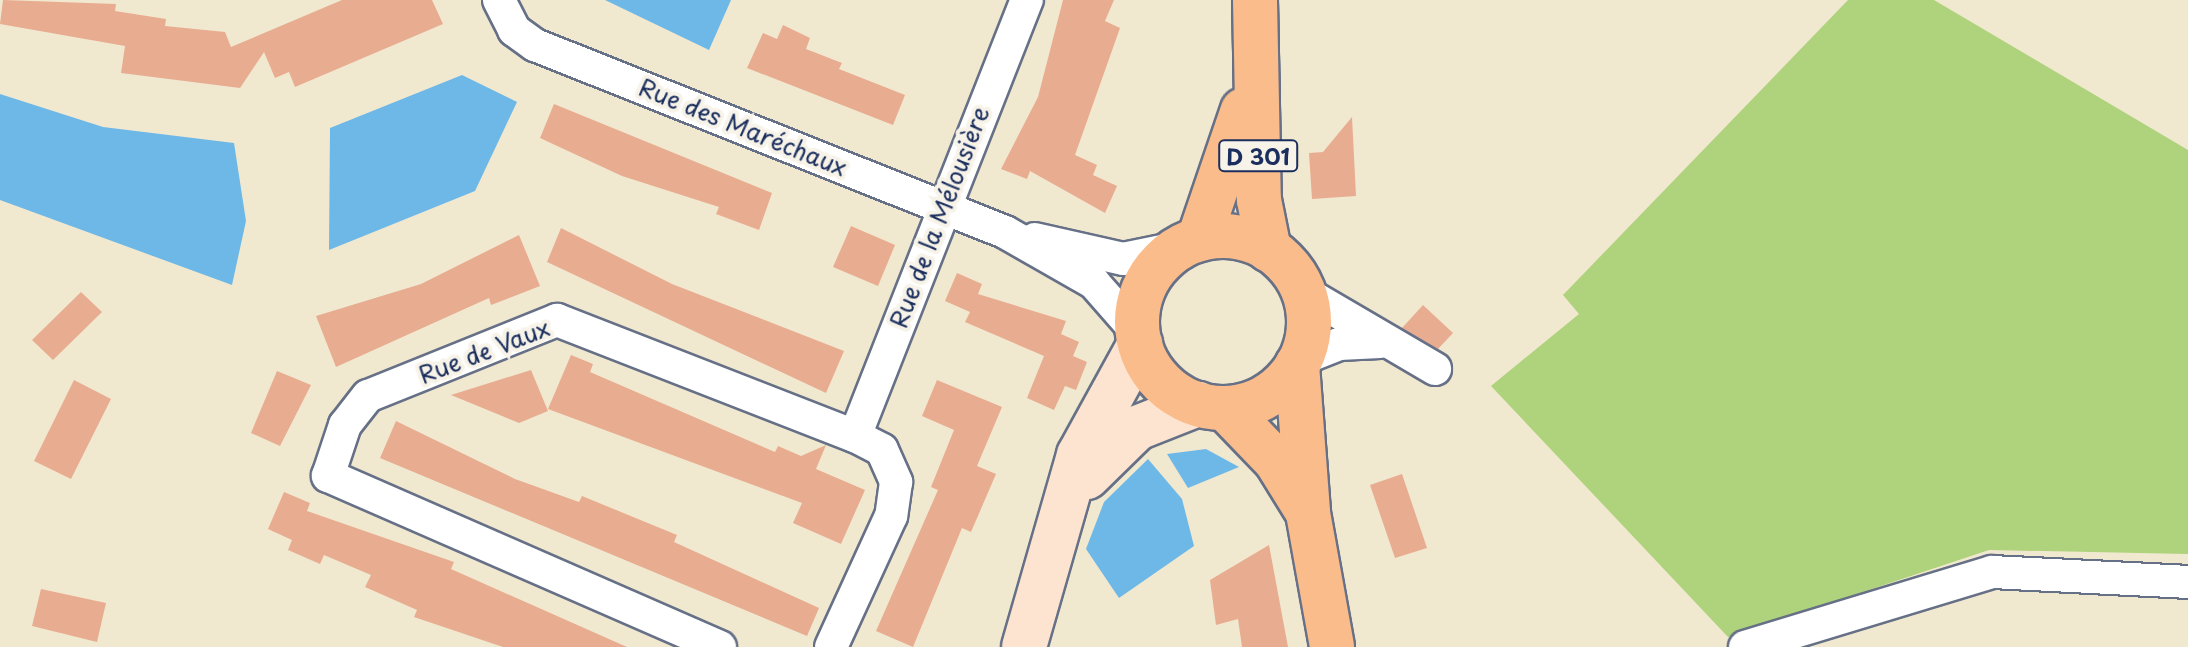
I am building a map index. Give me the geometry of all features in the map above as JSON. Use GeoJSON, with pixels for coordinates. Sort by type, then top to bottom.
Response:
{"type":"FeatureCollection","features":[{"type":"Feature","properties":{"kind":"main road","name":"D 301"},"geometry":{"type":"LineString","coordinates":[[1255,0],[1259,200],[1269,250]]}},
{"type":"Feature","properties":{"kind":"main road","name":"D 301"},"geometry":{"type":"LineString","coordinates":[[1190,243],[1256,61]]}},
{"type":"Feature","properties":{"kind":"main road"},"geometry":{"type":"LineString","coordinates":[[1308,513],[1276,461],[1211,406],[1154,373],[1139,338],[1147,281],[1190,243],[1247,240],[1269,250],[1304,292],[1309,319],[1298,362],[1308,513],[1332,647]]}},
{"type":"Feature","properties":{"kind":"main road"},"geometry":{"type":"LineString","coordinates":[[1211,406],[1267,396],[1298,362]]}},
{"type":"Feature","properties":{"kind":"street","name":"Rue des Maréchaux"},"geometry":{"type":"LineString","coordinates":[[499,0],[514,30],[535,45],[1005,232],[1094,283],[1139,338]]}},
{"type":"Feature","properties":{"kind":"street","name":"Rue de la Mélousière"},"geometry":{"type":"LineString","coordinates":[[855,436],[942,206],[1027,0]]}},
{"type":"Feature","properties":{"kind":"street","name":"Rue des Maréchaux"},"geometry":{"type":"LineString","coordinates":[[1005,232],[1123,259],[1190,243]]}},
{"type":"Feature","properties":{"kind":"street"},"geometry":{"type":"LineString","coordinates":[[1304,292],[1383,342],[1435,369]]}},
{"type":"Feature","properties":{"kind":"street","name":"Rue de Vaux"},"geometry":{"type":"LineString","coordinates":[[720,647],[328,476],[345,425],[368,396],[557,320],[855,436],[882,450],[896,482],[891,516],[831,647]]}},
{"type":"Feature","properties":{"kind":"street"},"geometry":{"type":"LineString","coordinates":[[1024,647],[1079,455],[1139,338]]}},
{"type":"Feature","properties":{"kind":"street"},"geometry":{"type":"LineString","coordinates":[[1298,362],[1339,344],[1383,342]]}},
{"type":"Feature","properties":{"kind":"street"},"geometry":{"type":"LineString","coordinates":[[1063,511],[1137,428],[1211,406]]}},
{"type":"Feature","properties":{"kind":"street"},"geometry":{"type":"LineString","coordinates":[[1745,647],[1992,572],[2188,582]]}},
{"type":"Feature","properties":{"kind":"green space"},"geometry":{"type":"Polygon","coordinates":[[[1848,0],[1934,0],[2188,150],[2188,554],[1989,550],[1728,637],[1491,386],[1579,314],[1563,295],[1848,0]]]}},
{"type":"Feature","properties":{"kind":"water"},"geometry":{"type":"Polygon","coordinates":[[[605,0],[731,0],[709,50],[605,0]]]}},
{"type":"Feature","properties":{"kind":"water"},"geometry":{"type":"Polygon","coordinates":[[[462,75],[517,102],[475,191],[329,250],[330,128],[462,75]]]}},
{"type":"Feature","properties":{"kind":"water"},"geometry":{"type":"Polygon","coordinates":[[[0,94],[103,127],[234,143],[246,221],[232,285],[0,200],[0,94]]]}},
{"type":"Feature","properties":{"kind":"water"},"geometry":{"type":"Polygon","coordinates":[[[1206,449],[1239,467],[1188,488],[1167,454],[1206,449]]]}},
{"type":"Feature","properties":{"kind":"water"},"geometry":{"type":"Polygon","coordinates":[[[1148,459],[1182,499],[1194,546],[1119,598],[1086,549],[1104,502],[1148,459]]]}},
{"type":"Feature","properties":{"kind":"building"},"geometry":{"type":"Polygon","coordinates":[[[3,0],[116,4],[115,11],[166,19],[165,26],[225,32],[231,47],[342,0],[432,0],[443,24],[295,87],[289,72],[275,78],[264,52],[240,88],[121,73],[125,46],[0,24],[3,0]]]}},
{"type":"Feature","properties":{"kind":"building"},"geometry":{"type":"Polygon","coordinates":[[[1063,0],[1114,0],[1105,21],[1120,28],[1075,155],[1097,165],[1093,175],[1117,186],[1105,213],[1030,171],[1027,179],[1001,169],[1038,97],[1063,0]]]}},
{"type":"Feature","properties":{"kind":"building"},"geometry":{"type":"Polygon","coordinates":[[[783,25],[810,38],[806,49],[842,63],[839,69],[905,95],[893,125],[747,68],[763,33],[777,39],[783,25]]]}},
{"type":"Feature","properties":{"kind":"building"},"geometry":{"type":"Polygon","coordinates":[[[554,104],[772,193],[759,230],[716,214],[719,207],[622,176],[540,138],[554,104]]]}},
{"type":"Feature","properties":{"kind":"building"},"geometry":{"type":"Polygon","coordinates":[[[1352,117],[1356,196],[1312,199],[1309,153],[1323,152],[1352,117]]]}},
{"type":"Feature","properties":{"kind":"building"},"geometry":{"type":"Polygon","coordinates":[[[851,226],[895,245],[878,286],[833,267],[851,226]]]}},
{"type":"Feature","properties":{"kind":"building"},"geometry":{"type":"Polygon","coordinates":[[[561,228],[672,284],[844,351],[826,393],[547,262],[561,228]]]}},
{"type":"Feature","properties":{"kind":"building"},"geometry":{"type":"Polygon","coordinates":[[[519,235],[540,286],[491,305],[489,298],[336,367],[316,316],[421,284],[519,235]]]}},
{"type":"Feature","properties":{"kind":"building"},"geometry":{"type":"Polygon","coordinates":[[[957,273],[982,284],[978,294],[1066,321],[1061,334],[1079,342],[1073,356],[1087,362],[1076,390],[1065,386],[1054,410],[1027,398],[1044,356],[965,322],[970,312],[945,301],[957,273]]]}},
{"type":"Feature","properties":{"kind":"building"},"geometry":{"type":"Polygon","coordinates":[[[81,292],[102,312],[53,360],[32,340],[81,292]]]}},
{"type":"Feature","properties":{"kind":"building"},"geometry":{"type":"Polygon","coordinates":[[[1423,305],[1453,333],[1438,349],[1402,328],[1423,305]]]}},
{"type":"Feature","properties":{"kind":"building"},"geometry":{"type":"Polygon","coordinates":[[[571,355],[593,364],[590,372],[775,452],[778,446],[801,456],[826,445],[816,469],[865,490],[841,544],[793,523],[802,503],[548,409],[571,355]]]}},
{"type":"Feature","properties":{"kind":"building"},"geometry":{"type":"Polygon","coordinates":[[[531,370],[548,411],[519,423],[451,395],[531,370]]]}},
{"type":"Feature","properties":{"kind":"building"},"geometry":{"type":"Polygon","coordinates":[[[277,371],[311,385],[280,446],[251,433],[277,371]]]}},
{"type":"Feature","properties":{"kind":"building"},"geometry":{"type":"Polygon","coordinates":[[[74,380],[111,399],[71,479],[34,461],[74,380]]]}},
{"type":"Feature","properties":{"kind":"building"},"geometry":{"type":"Polygon","coordinates":[[[937,380],[1002,407],[977,466],[996,474],[971,532],[962,528],[913,647],[876,631],[938,490],[931,487],[954,430],[922,416],[937,380]]]}},
{"type":"Feature","properties":{"kind":"building"},"geometry":{"type":"Polygon","coordinates":[[[396,421],[515,479],[579,502],[582,496],[677,535],[674,542],[819,608],[807,636],[380,458],[396,421]]]}},
{"type":"Feature","properties":{"kind":"building"},"geometry":{"type":"Polygon","coordinates":[[[1402,474],[1427,548],[1395,558],[1370,485],[1402,474]]]}},
{"type":"Feature","properties":{"kind":"building"},"geometry":{"type":"Polygon","coordinates":[[[284,492],[310,503],[307,511],[454,562],[451,569],[627,647],[503,647],[414,617],[417,610],[365,587],[371,575],[324,555],[320,564],[288,550],[292,540],[268,529],[284,492]]]}},
{"type":"Feature","properties":{"kind":"building"},"geometry":{"type":"Polygon","coordinates":[[[1269,545],[1288,647],[1242,647],[1238,619],[1216,625],[1210,580],[1269,545]]]}},
{"type":"Feature","properties":{"kind":"building"},"geometry":{"type":"Polygon","coordinates":[[[41,589],[106,603],[97,642],[32,626],[41,589]]]}}]}
